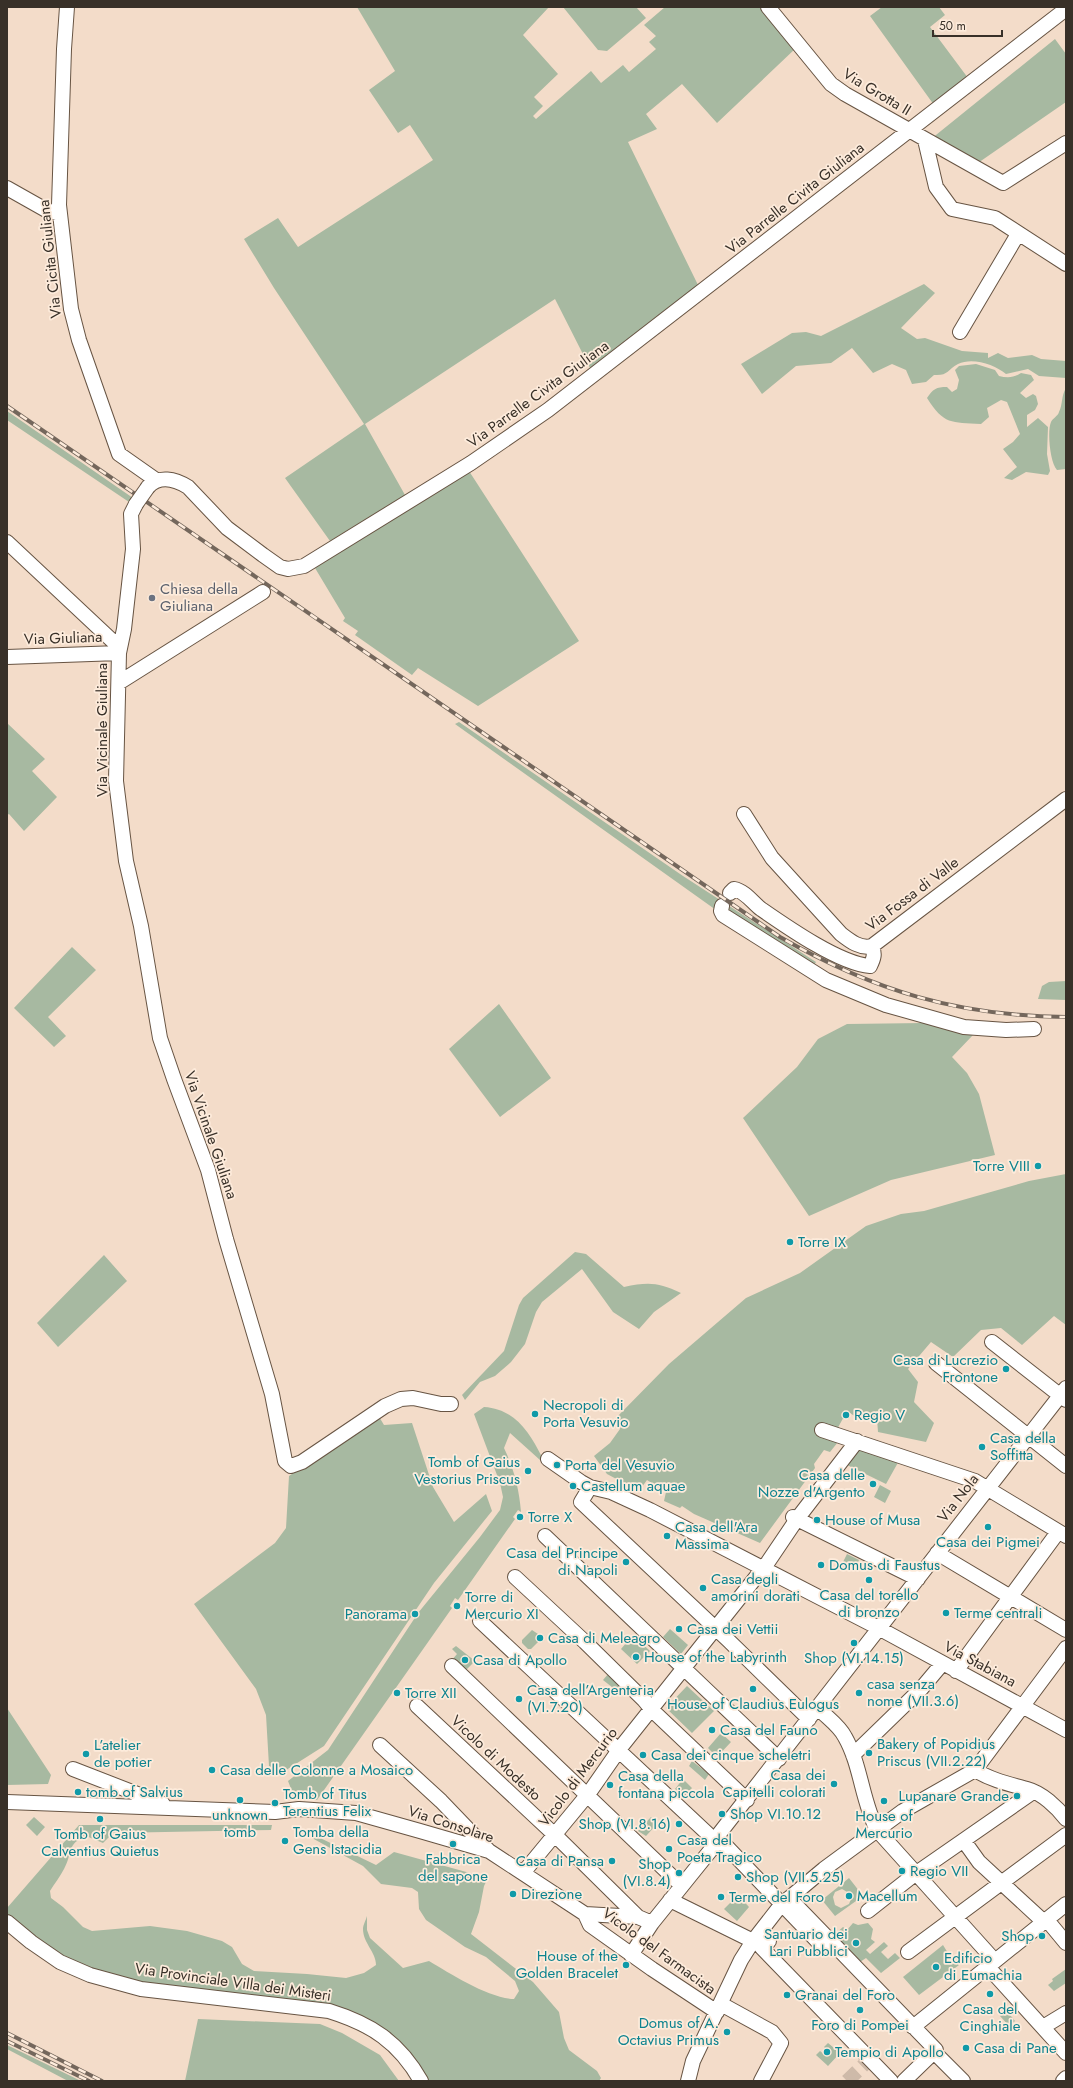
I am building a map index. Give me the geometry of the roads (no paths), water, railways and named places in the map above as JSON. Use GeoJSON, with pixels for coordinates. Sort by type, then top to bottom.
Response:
{"type":"FeatureCollection","features":[{"type":"Feature","properties":{"kind":"street","name":"Via Cicita Giuliana"},"geometry":{"type":"LineString","coordinates":[[67,7],[64,49],[60,214],[74,320],[119,454],[152,484]]}},
{"type":"Feature","properties":{"kind":"street","name":"Via Grotta II"},"geometry":{"type":"LineString","coordinates":[[768,7],[831,84],[845,94],[909,131],[1003,183],[1066,143]]}},
{"type":"Feature","properties":{"kind":"street","name":"Via Parrelle Civita Giuliana"},"geometry":{"type":"LineString","coordinates":[[152,484],[174,480],[188,487],[227,528],[280,567],[288,569],[304,566],[517,432],[630,348],[1066,9]]}},
{"type":"Feature","properties":{"kind":"street"},"geometry":{"type":"LineString","coordinates":[[926,140],[936,187],[952,209],[995,218],[1066,264]]}},
{"type":"Feature","properties":{"kind":"street"},"geometry":{"type":"LineString","coordinates":[[7,188],[46,210],[60,214]]}},
{"type":"Feature","properties":{"kind":"street"},"geometry":{"type":"LineString","coordinates":[[960,332],[1018,234]]}},
{"type":"Feature","properties":{"kind":"street"},"geometry":{"type":"LineString","coordinates":[[120,650],[133,549],[131,514],[136,504],[152,484]]}},
{"type":"Feature","properties":{"kind":"street"},"geometry":{"type":"LineString","coordinates":[[7,542],[120,650]]}},
{"type":"Feature","properties":{"kind":"street"},"geometry":{"type":"LineString","coordinates":[[120,682],[263,592]]}},
{"type":"Feature","properties":{"kind":"street","name":"Via Giuliana"},"geometry":{"type":"LineString","coordinates":[[7,656],[120,650]]}},
{"type":"Feature","properties":{"kind":"street","name":"Via Vicinale Giuliana"},"geometry":{"type":"LineString","coordinates":[[120,650],[116,781],[118,804],[130,885],[141,926],[156,1018],[174,1079],[208,1170],[226,1239],[272,1394],[285,1461],[291,1466],[302,1462],[385,1406],[401,1399],[412,1398],[441,1404],[451,1404]]}},
{"type":"Feature","properties":{"kind":"street","name":"Via Fossa di Valle"},"geometry":{"type":"LineString","coordinates":[[744,814],[772,858],[841,934],[854,944],[867,947],[872,946],[1066,799]]}},
{"type":"Feature","properties":{"kind":"street"},"geometry":{"type":"LineString","coordinates":[[730,893],[734,890],[739,890],[761,908],[804,937],[860,965],[870,966],[874,959],[872,946]]}},
{"type":"Feature","properties":{"kind":"street"},"geometry":{"type":"LineString","coordinates":[[722,906],[721,911],[723,915],[826,980],[886,1005],[964,1027],[1034,1029]]}},
{"type":"Feature","properties":{"kind":"street"},"geometry":{"type":"LineString","coordinates":[[992,1342],[1064,1395]]}},
{"type":"Feature","properties":{"kind":"street"},"geometry":{"type":"LineString","coordinates":[[936,1363],[1066,1466]]}},
{"type":"Feature","properties":{"kind":"street","name":"Via Nola"},"geometry":{"type":"LineString","coordinates":[[631,1954],[652,1923],[682,1886],[712,1837],[719,1834],[747,1800],[817,1707],[1028,1436],[1064,1395]]}},
{"type":"Feature","properties":{"kind":"street"},"geometry":{"type":"LineString","coordinates":[[822,1430],[975,1481],[1062,1534],[1009,1596],[956,1671]]}},
{"type":"Feature","properties":{"kind":"street","name":"Vicolo di Mercurio"},"geometry":{"type":"LineString","coordinates":[[523,1873],[588,1795],[651,1709],[763,1569],[795,1518],[857,1441]]}},
{"type":"Feature","properties":{"kind":"street"},"geometry":{"type":"LineString","coordinates":[[548,1459],[586,1485],[581,1502],[809,1719]]}},
{"type":"Feature","properties":{"kind":"street","name":"Via Stabiana"},"geometry":{"type":"LineString","coordinates":[[586,1485],[612,1492],[645,1507],[878,1629],[1066,1730]]}},
{"type":"Feature","properties":{"kind":"street"},"geometry":{"type":"LineString","coordinates":[[795,1518],[918,1579]]}},
{"type":"Feature","properties":{"kind":"street"},"geometry":{"type":"LineString","coordinates":[[545,1536],[779,1759]]}},
{"type":"Feature","properties":{"kind":"street"},"geometry":{"type":"LineString","coordinates":[[937,1553],[1066,1630]]}},
{"type":"Feature","properties":{"kind":"street"},"geometry":{"type":"LineString","coordinates":[[515,1577],[590,1647],[644,1700],[651,1709],[747,1800]]}},
{"type":"Feature","properties":{"kind":"street"},"geometry":{"type":"LineString","coordinates":[[480,1621],[712,1837],[785,1901],[822,1946],[834,1945],[936,2050],[934,2052],[963,2081]]}},
{"type":"Feature","properties":{"kind":"street"},"geometry":{"type":"LineString","coordinates":[[687,2081],[693,2061],[742,1960],[756,1936],[785,1901],[877,1830],[923,1798],[974,1770],[1022,1706],[1027,1702],[1066,1648]]}},
{"type":"Feature","properties":{"kind":"street"},"geometry":{"type":"LineString","coordinates":[[853,1755],[921,1689],[942,1664]]}},
{"type":"Feature","properties":{"kind":"street"},"geometry":{"type":"LineString","coordinates":[[452,1666],[536,1749],[588,1795],[682,1886]]}},
{"type":"Feature","properties":{"kind":"street","name":"Vicolo di Modesto"},"geometry":{"type":"LineString","coordinates":[[417,1706],[554,1835],[638,1918]]}},
{"type":"Feature","properties":{"kind":"street"},"geometry":{"type":"LineString","coordinates":[[817,1707],[844,1735],[853,1755],[871,1818],[877,1830],[915,1874],[955,1915],[992,1964],[1066,2053]]}},
{"type":"Feature","properties":{"kind":"street"},"geometry":{"type":"LineString","coordinates":[[380,1745],[445,1805],[489,1851]]}},
{"type":"Feature","properties":{"kind":"street"},"geometry":{"type":"LineString","coordinates":[[73,1768],[138,1796],[176,1809]]}},
{"type":"Feature","properties":{"kind":"street"},"geometry":{"type":"LineString","coordinates":[[974,1770],[1053,1805],[1066,1819]]}},
{"type":"Feature","properties":{"kind":"street"},"geometry":{"type":"LineString","coordinates":[[868,1911],[915,1874],[964,1841],[1026,1794]]}},
{"type":"Feature","properties":{"kind":"street","name":"Via Consolare"},"geometry":{"type":"LineString","coordinates":[[7,1802],[275,1812],[299,1809],[356,1813],[489,1851],[585,1914],[638,1918],[652,1923]]}},
{"type":"Feature","properties":{"kind":"street"},"geometry":{"type":"LineString","coordinates":[[908,1952],[955,1915],[1066,1835]]}},
{"type":"Feature","properties":{"kind":"street"},"geometry":{"type":"LineString","coordinates":[[964,1841],[979,1862],[1000,1884],[1045,1921],[1066,1943]]}},
{"type":"Feature","properties":{"kind":"street"},"geometry":{"type":"LineString","coordinates":[[670,1900],[769,1941],[762,1948],[891,2081]]}},
{"type":"Feature","properties":{"kind":"street"},"geometry":{"type":"LineString","coordinates":[[913,2027],[1066,1904]]}},
{"type":"Feature","properties":{"kind":"street","name":"Vicolo del Farmacista"},"geometry":{"type":"LineString","coordinates":[[585,1914],[590,1925],[631,1954],[719,2008],[772,2032],[781,2043],[761,2081]]}},
{"type":"Feature","properties":{"kind":"street","name":"Via Provinciale Villa dei Misteri"},"geometry":{"type":"LineString","coordinates":[[7,1922],[31,1942],[60,1962],[90,1975],[141,1989],[329,2011],[348,2017],[369,2027],[394,2044],[421,2081]]}},
{"type":"Feature","properties":{"kind":"street"},"geometry":{"type":"LineString","coordinates":[[1043,2027],[1066,2013]]}},
{"type":"Feature","properties":{"kind":"street"},"geometry":{"type":"LineString","coordinates":[[904,2081],[934,2052]]}},
{"type":"Feature","properties":{"kind":"street"},"geometry":{"type":"LineString","coordinates":[[1063,2081],[1066,2078]]}},
{"type":"Feature","properties":{"kind":"tunnel"},"geometry":{"type":"LineString","coordinates":[[847,2081],[870,2059]]}},
{"type":"Feature","properties":{"kind":"railway"},"geometry":{"type":"LineString","coordinates":[[7,406],[780,937],[849,972],[883,986],[918,997],[989,1012],[1066,1017]]}},
{"type":"Feature","properties":{"kind":"railway"},"geometry":{"type":"LineString","coordinates":[[7,2033],[102,2081]]}},
{"type":"Feature","properties":{"kind":"railway"},"geometry":{"type":"LineString","coordinates":[[7,2041],[89,2081]]}},
{"type":"Feature","properties":{"kind":"place","name":"Chiesa della Giuliana"},"geometry":{"type":"Point","coordinates":[152,598]}},
{"type":"Feature","properties":{"kind":"place","name":"Torre VIII"},"geometry":{"type":"Point","coordinates":[1038,1166]}},
{"type":"Feature","properties":{"kind":"place","name":"Torre IX"},"geometry":{"type":"Point","coordinates":[790,1242]}},
{"type":"Feature","properties":{"kind":"place","name":"Casa di Lucrezio Frontone"},"geometry":{"type":"Point","coordinates":[1006,1369]}},
{"type":"Feature","properties":{"kind":"place","name":"Necropoli di Porta Vesuvio"},"geometry":{"type":"Point","coordinates":[535,1414]}},
{"type":"Feature","properties":{"kind":"place","name":"Regio V"},"geometry":{"type":"Point","coordinates":[846,1415]}},
{"type":"Feature","properties":{"kind":"place","name":"Casa della Soffitta"},"geometry":{"type":"Point","coordinates":[982,1447]}},
{"type":"Feature","properties":{"kind":"place","name":"Porta del Vesuvio"},"geometry":{"type":"Point","coordinates":[557,1465]}},
{"type":"Feature","properties":{"kind":"place","name":"Tomb of Gaius Vestorius Priscus"},"geometry":{"type":"Point","coordinates":[528,1471]}},
{"type":"Feature","properties":{"kind":"place","name":"Casa delle Nozze d'Argento"},"geometry":{"type":"Point","coordinates":[873,1484]}},
{"type":"Feature","properties":{"kind":"place","name":"Castellum aquae"},"geometry":{"type":"Point","coordinates":[573,1486]}},
{"type":"Feature","properties":{"kind":"place","name":"Torre X"},"geometry":{"type":"Point","coordinates":[520,1517]}},
{"type":"Feature","properties":{"kind":"place","name":"House of Musa"},"geometry":{"type":"Point","coordinates":[817,1520]}},
{"type":"Feature","properties":{"kind":"place","name":"Casa dei Pigmei"},"geometry":{"type":"Point","coordinates":[988,1527]}},
{"type":"Feature","properties":{"kind":"place","name":"Casa dell'Ara Massima"},"geometry":{"type":"Point","coordinates":[667,1536]}},
{"type":"Feature","properties":{"kind":"place","name":"Casa del Principe di Napoli"},"geometry":{"type":"Point","coordinates":[626,1562]}},
{"type":"Feature","properties":{"kind":"place","name":"Domus di Faustus"},"geometry":{"type":"Point","coordinates":[821,1565]}},
{"type":"Feature","properties":{"kind":"place","name":"Casa del torello di bronzo"},"geometry":{"type":"Point","coordinates":[869,1580]}},
{"type":"Feature","properties":{"kind":"place","name":"Casa degli amorini dorati"},"geometry":{"type":"Point","coordinates":[703,1588]}},
{"type":"Feature","properties":{"kind":"place","name":"Torre di Mercurio XI"},"geometry":{"type":"Point","coordinates":[457,1606]}},
{"type":"Feature","properties":{"kind":"place","name":"Terme centrali"},"geometry":{"type":"Point","coordinates":[946,1613]}},
{"type":"Feature","properties":{"kind":"place","name":"Panorama"},"geometry":{"type":"Point","coordinates":[415,1614]}},
{"type":"Feature","properties":{"kind":"place","name":"Casa dei Vettii"},"geometry":{"type":"Point","coordinates":[679,1629]}},
{"type":"Feature","properties":{"kind":"place","name":"Casa di Meleagro"},"geometry":{"type":"Point","coordinates":[540,1638]}},
{"type":"Feature","properties":{"kind":"place","name":"Shop (VI.14.15)"},"geometry":{"type":"Point","coordinates":[854,1643]}},
{"type":"Feature","properties":{"kind":"place","name":"House of the Labyrinth"},"geometry":{"type":"Point","coordinates":[636,1657]}},
{"type":"Feature","properties":{"kind":"place","name":"Casa di Apollo"},"geometry":{"type":"Point","coordinates":[465,1660]}},
{"type":"Feature","properties":{"kind":"place","name":"House of Claudius Eulogus"},"geometry":{"type":"Point","coordinates":[753,1689]}},
{"type":"Feature","properties":{"kind":"place","name":"Torre XII"},"geometry":{"type":"Point","coordinates":[397,1693]}},
{"type":"Feature","properties":{"kind":"place","name":"casa senza nome (VII.3.6)"},"geometry":{"type":"Point","coordinates":[859,1693]}},
{"type":"Feature","properties":{"kind":"place","name":"Casa dell’Argenteria (VI.7.20)"},"geometry":{"type":"Point","coordinates":[519,1699]}},
{"type":"Feature","properties":{"kind":"place","name":"Casa del Fauno"},"geometry":{"type":"Point","coordinates":[712,1730]}},
{"type":"Feature","properties":{"kind":"place","name":"Bakery of Popidius Priscus (VII.2.22)"},"geometry":{"type":"Point","coordinates":[869,1753]}},
{"type":"Feature","properties":{"kind":"place","name":"L’atelier de potier"},"geometry":{"type":"Point","coordinates":[86,1754]}},
{"type":"Feature","properties":{"kind":"place","name":"Casa dei cinque scheletri"},"geometry":{"type":"Point","coordinates":[643,1755]}},
{"type":"Feature","properties":{"kind":"place","name":"Casa delle Colonne a Mosaico"},"geometry":{"type":"Point","coordinates":[212,1770]}},
{"type":"Feature","properties":{"kind":"place","name":"Casa dei Capitelli colorati"},"geometry":{"type":"Point","coordinates":[834,1784]}},
{"type":"Feature","properties":{"kind":"place","name":"Casa della fontana piccola"},"geometry":{"type":"Point","coordinates":[610,1785]}},
{"type":"Feature","properties":{"kind":"place","name":"tomb of Salvius"},"geometry":{"type":"Point","coordinates":[78,1792]}},
{"type":"Feature","properties":{"kind":"place","name":"Lupanare Grande"},"geometry":{"type":"Point","coordinates":[1017,1796]}},
{"type":"Feature","properties":{"kind":"place","name":"unknown tomb"},"geometry":{"type":"Point","coordinates":[240,1800]}},
{"type":"Feature","properties":{"kind":"place","name":"House of Mercurio"},"geometry":{"type":"Point","coordinates":[884,1801]}},
{"type":"Feature","properties":{"kind":"place","name":"Tomb of Titus Terentius Felix"},"geometry":{"type":"Point","coordinates":[275,1803]}},
{"type":"Feature","properties":{"kind":"place","name":"Shop VI.10.12"},"geometry":{"type":"Point","coordinates":[722,1814]}},
{"type":"Feature","properties":{"kind":"place","name":"Tomb of Gaius Calventius Quietus"},"geometry":{"type":"Point","coordinates":[100,1819]}},
{"type":"Feature","properties":{"kind":"place","name":"Shop (VI.8.16)"},"geometry":{"type":"Point","coordinates":[679,1824]}},
{"type":"Feature","properties":{"kind":"place","name":"Tomba della Gens Istacidia"},"geometry":{"type":"Point","coordinates":[285,1841]}},
{"type":"Feature","properties":{"kind":"place","name":"Fabbrica del sapone"},"geometry":{"type":"Point","coordinates":[453,1844]}},
{"type":"Feature","properties":{"kind":"place","name":"Casa del Poeta Tragico"},"geometry":{"type":"Point","coordinates":[669,1849]}},
{"type":"Feature","properties":{"kind":"place","name":"Casa di Pansa"},"geometry":{"type":"Point","coordinates":[612,1861]}},
{"type":"Feature","properties":{"kind":"place","name":"Regio VII"},"geometry":{"type":"Point","coordinates":[902,1871]}},
{"type":"Feature","properties":{"kind":"place","name":"Shop (VI.8.4)"},"geometry":{"type":"Point","coordinates":[679,1873]}},
{"type":"Feature","properties":{"kind":"place","name":"Shop (VII.5.25)"},"geometry":{"type":"Point","coordinates":[738,1877]}},
{"type":"Feature","properties":{"kind":"place","name":"Direzione"},"geometry":{"type":"Point","coordinates":[513,1894]}},
{"type":"Feature","properties":{"kind":"place","name":"Macellum"},"geometry":{"type":"Point","coordinates":[849,1896]}},
{"type":"Feature","properties":{"kind":"place","name":"Terme del Foro"},"geometry":{"type":"Point","coordinates":[721,1897]}},
{"type":"Feature","properties":{"kind":"place","name":"Shop"},"geometry":{"type":"Point","coordinates":[1042,1936]}},
{"type":"Feature","properties":{"kind":"place","name":"Santuario dei Lari Pubblici"},"geometry":{"type":"Point","coordinates":[856,1943]}},
{"type":"Feature","properties":{"kind":"place","name":"House of the Golden Bracelet"},"geometry":{"type":"Point","coordinates":[626,1965]}},
{"type":"Feature","properties":{"kind":"place","name":"Edificio di Eumachia"},"geometry":{"type":"Point","coordinates":[936,1967]}},
{"type":"Feature","properties":{"kind":"place","name":"Casa del Cinghiale"},"geometry":{"type":"Point","coordinates":[990,1994]}},
{"type":"Feature","properties":{"kind":"place","name":"Granai del Foro"},"geometry":{"type":"Point","coordinates":[787,1995]}},
{"type":"Feature","properties":{"kind":"place","name":"Foro di Pompei"},"geometry":{"type":"Point","coordinates":[860,2010]}},
{"type":"Feature","properties":{"kind":"place","name":"Domus of A. Octavius Primus"},"geometry":{"type":"Point","coordinates":[727,2032]}},
{"type":"Feature","properties":{"kind":"place","name":"Casa di Pane"},"geometry":{"type":"Point","coordinates":[966,2048]}},
{"type":"Feature","properties":{"kind":"place","name":"Tempio di Apollo"},"geometry":{"type":"Point","coordinates":[827,2052]}}]}
